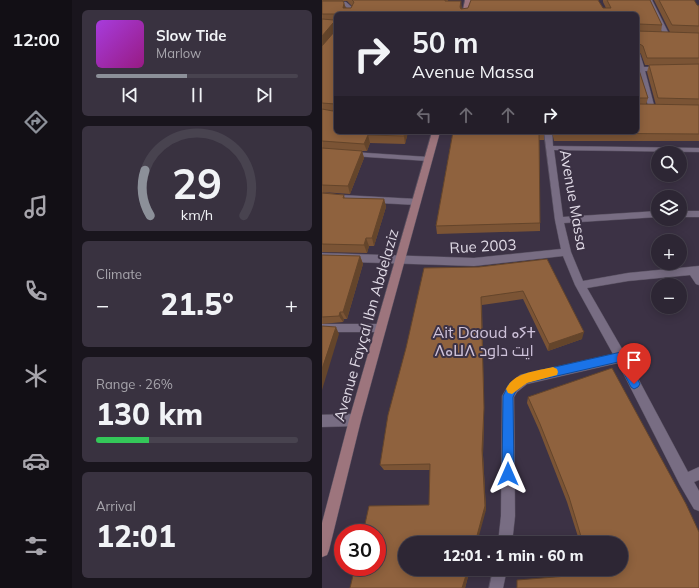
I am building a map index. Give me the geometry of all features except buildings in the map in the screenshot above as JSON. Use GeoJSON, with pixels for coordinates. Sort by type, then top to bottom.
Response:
{"type":"FeatureCollection","features":[{"type":"Feature","properties":{"kind":"street"},"geometry":{"type":"LineString","coordinates":[[465,12],[468,0]]}},
{"type":"Feature","properties":{"kind":"street"},"geometry":{"type":"LineString","coordinates":[[649,0],[670,36],[659,36]]}},
{"type":"Feature","properties":{"kind":"street"},"geometry":{"type":"LineString","coordinates":[[322,4],[346,4],[351,9],[349,12]]}},
{"type":"Feature","properties":{"kind":"street"},"geometry":{"type":"LineString","coordinates":[[660,109],[648,109],[639,69],[669,68]]}},
{"type":"Feature","properties":{"kind":"street","name":"Avenue Fayçal Ibn Abdelaziz"},"geometry":{"type":"LineString","coordinates":[[322,550],[355,420],[435,134]]}},
{"type":"Feature","properties":{"kind":"street","name":"Avenue Massa"},"geometry":{"type":"LineString","coordinates":[[546,135],[550,148],[566,252],[580,285],[621,357],[699,504]]}},
{"type":"Feature","properties":{"kind":"street"},"geometry":{"type":"LineString","coordinates":[[550,148],[699,150]]}},
{"type":"Feature","properties":{"kind":"street"},"geometry":{"type":"LineString","coordinates":[[322,152],[428,159]]}},
{"type":"Feature","properties":{"kind":"street"},"geometry":{"type":"LineString","coordinates":[[322,197],[417,202]]}},
{"type":"Feature","properties":{"kind":"street"},"geometry":{"type":"LineString","coordinates":[[560,220],[651,214]]}},
{"type":"Feature","properties":{"kind":"street"},"geometry":{"type":"LineString","coordinates":[[687,214],[699,214]]}},
{"type":"Feature","properties":{"kind":"street","name":"Rue 2003"},"geometry":{"type":"LineString","coordinates":[[322,257],[474,262],[566,252]]}},
{"type":"Feature","properties":{"kind":"street"},"geometry":{"type":"LineString","coordinates":[[580,285],[628,277],[696,270],[699,281]]}},
{"type":"Feature","properties":{"kind":"street"},"geometry":{"type":"LineString","coordinates":[[322,328],[381,328]]}},
{"type":"Feature","properties":{"kind":"street"},"geometry":{"type":"LineString","coordinates":[[506,536],[508,516],[508,396],[513,388],[524,379],[621,357]]}},
{"type":"Feature","properties":{"kind":"street"},"geometry":{"type":"LineString","coordinates":[[322,421],[355,420]]}},
{"type":"Feature","properties":{"kind":"street"},"geometry":{"type":"LineString","coordinates":[[685,480],[699,474]]}},
{"type":"Feature","properties":{"kind":"street"},"geometry":{"type":"LineString","coordinates":[[496,588],[499,576]]}},
{"type":"Feature","properties":{"kind":"slow traffic"},"geometry":{"type":"LineString","coordinates":[[512,389],[524,379],[553,372]]}},
{"type":"Feature","properties":{"kind":"district","name":"Ait Daoud ⴰⵢⵜ ⴷⴰⵡⴷ ايت داود"},"geometry":{"type":"Point","coordinates":[484,341]}},
{"type":"Feature","properties":{"kind":"route"},"geometry":{"type":"LineString","coordinates":[[508,474],[508,396],[513,388],[524,379],[621,357],[634,384]]}}]}
